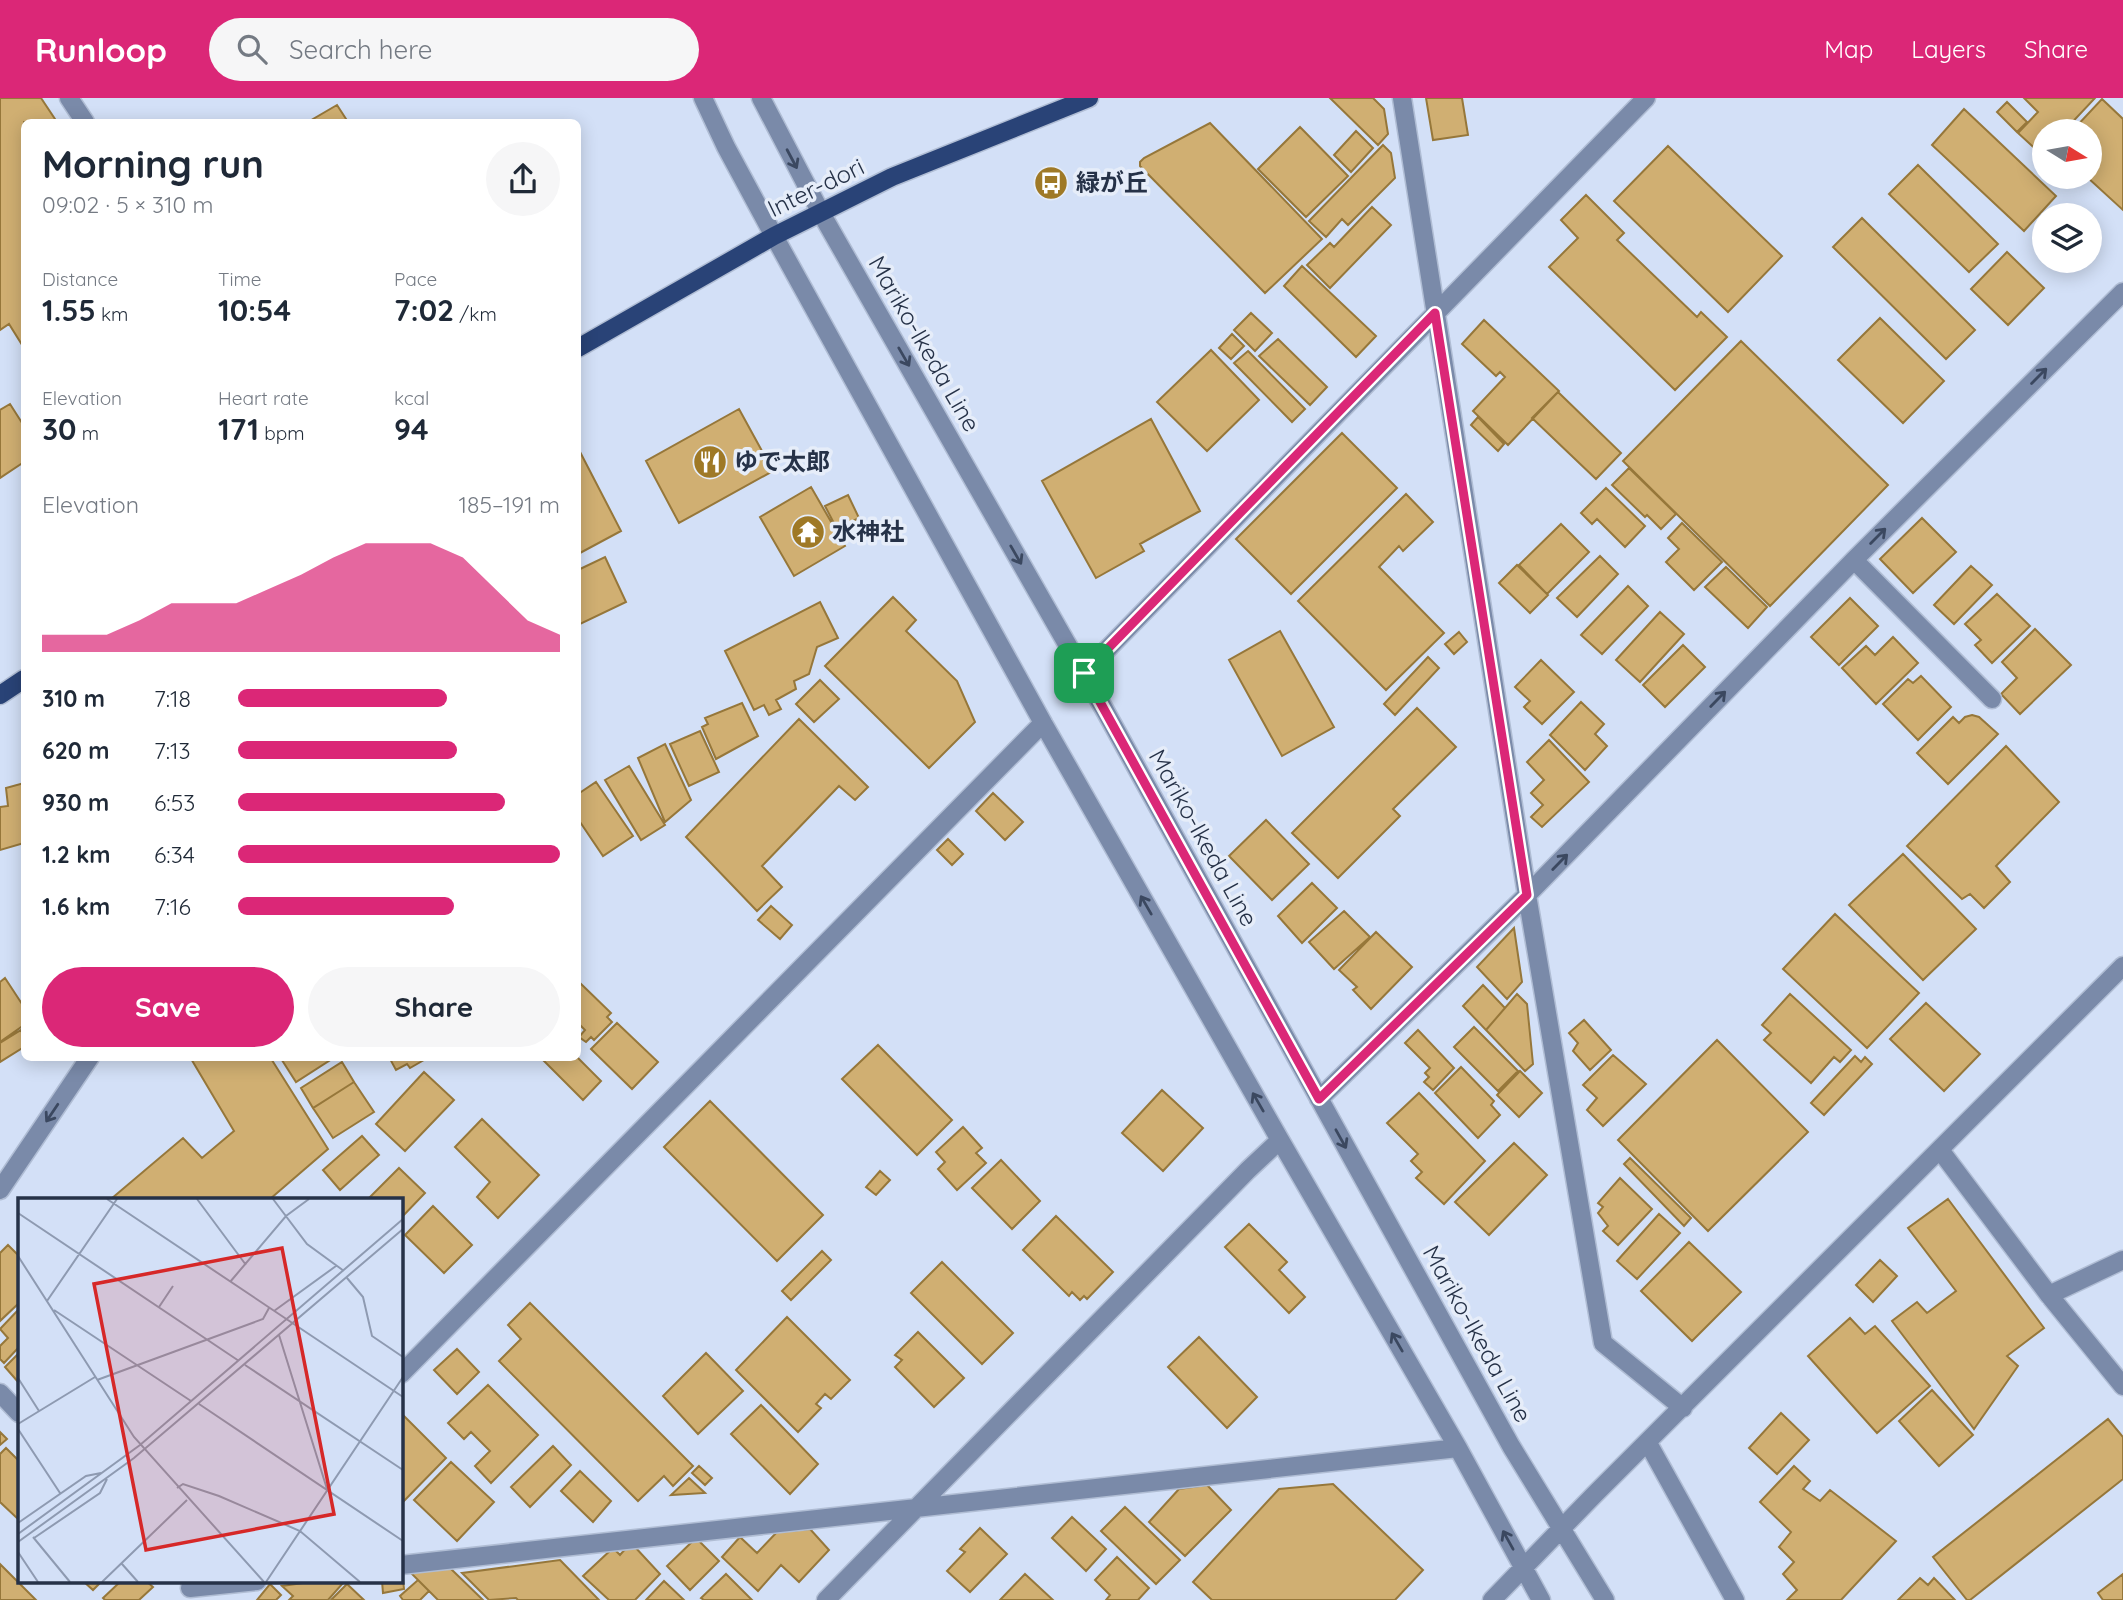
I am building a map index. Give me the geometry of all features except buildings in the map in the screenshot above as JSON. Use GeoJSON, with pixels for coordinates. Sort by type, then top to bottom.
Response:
{"type":"FeatureCollection","features":[{"type":"Feature","properties":{"kind":"main road","name":"Inter-dori"},"geometry":{"type":"LineString","coordinates":[[581,346],[774,236],[892,177],[1089,98]]}},
{"type":"Feature","properties":{"kind":"main road"},"geometry":{"type":"LineString","coordinates":[[0,695],[21,682]]}},
{"type":"Feature","properties":{"kind":"street"},"geometry":{"type":"LineString","coordinates":[[69,98],[83,119]]}},
{"type":"Feature","properties":{"kind":"street"},"geometry":{"type":"LineString","coordinates":[[703,98],[774,236],[1043,723],[1458,1448],[1541,1600]]}},
{"type":"Feature","properties":{"kind":"street","name":"Mariko-Ikeda Line"},"geometry":{"type":"LineString","coordinates":[[761,98],[821,214],[1084,673],[1511,1446],[1605,1600]]}},
{"type":"Feature","properties":{"kind":"street"},"geometry":{"type":"LineString","coordinates":[[1402,98],[1527,895],[1603,1343],[1683,1408]]}},
{"type":"Feature","properties":{"kind":"street"},"geometry":{"type":"LineString","coordinates":[[1084,673],[1646,98]]}},
{"type":"Feature","properties":{"kind":"street"},"geometry":{"type":"LineString","coordinates":[[1319,1099],[1527,895],[1854,560],[2123,292]]}},
{"type":"Feature","properties":{"kind":"street"},"geometry":{"type":"LineString","coordinates":[[1854,560],[1992,699]]}},
{"type":"Feature","properties":{"kind":"street"},"geometry":{"type":"LineString","coordinates":[[402,1373],[1043,723]]}},
{"type":"Feature","properties":{"kind":"street"},"geometry":{"type":"LineString","coordinates":[[1492,1600],[2123,966]]}},
{"type":"Feature","properties":{"kind":"street"},"geometry":{"type":"LineString","coordinates":[[0,1189],[87,1061]]}},
{"type":"Feature","properties":{"kind":"street"},"geometry":{"type":"LineString","coordinates":[[826,1600],[1280,1140]]}},
{"type":"Feature","properties":{"kind":"street"},"geometry":{"type":"LineString","coordinates":[[1940,1150],[2049,1295],[2123,1386]]}},
{"type":"Feature","properties":{"kind":"street"},"geometry":{"type":"LineString","coordinates":[[2049,1295],[2123,1259]]}},
{"type":"Feature","properties":{"kind":"street"},"geometry":{"type":"LineString","coordinates":[[0,1393],[18,1412]]}},
{"type":"Feature","properties":{"kind":"street"},"geometry":{"type":"LineString","coordinates":[[1648,1443],[1735,1600]]}},
{"type":"Feature","properties":{"kind":"street"},"geometry":{"type":"LineString","coordinates":[[402,1565],[1458,1448]]}},
{"type":"Feature","properties":{"kind":"street"},"geometry":{"type":"LineString","coordinates":[[190,1590],[250,1582]]}},
{"type":"Feature","properties":{"kind":"place","name":"緑が丘"},"geometry":{"type":"Point","coordinates":[1051,183]}},
{"type":"Feature","properties":{"kind":"place","name":"ゆで太郎"},"geometry":{"type":"Point","coordinates":[710,462]}},
{"type":"Feature","properties":{"kind":"place","name":"水神社"},"geometry":{"type":"Point","coordinates":[808,532]}},
{"type":"Feature","properties":{"kind":"route"},"geometry":{"type":"LineString","coordinates":[[1435,313],[1527,895],[1319,1099],[1084,673],[1435,313]]}}]}
